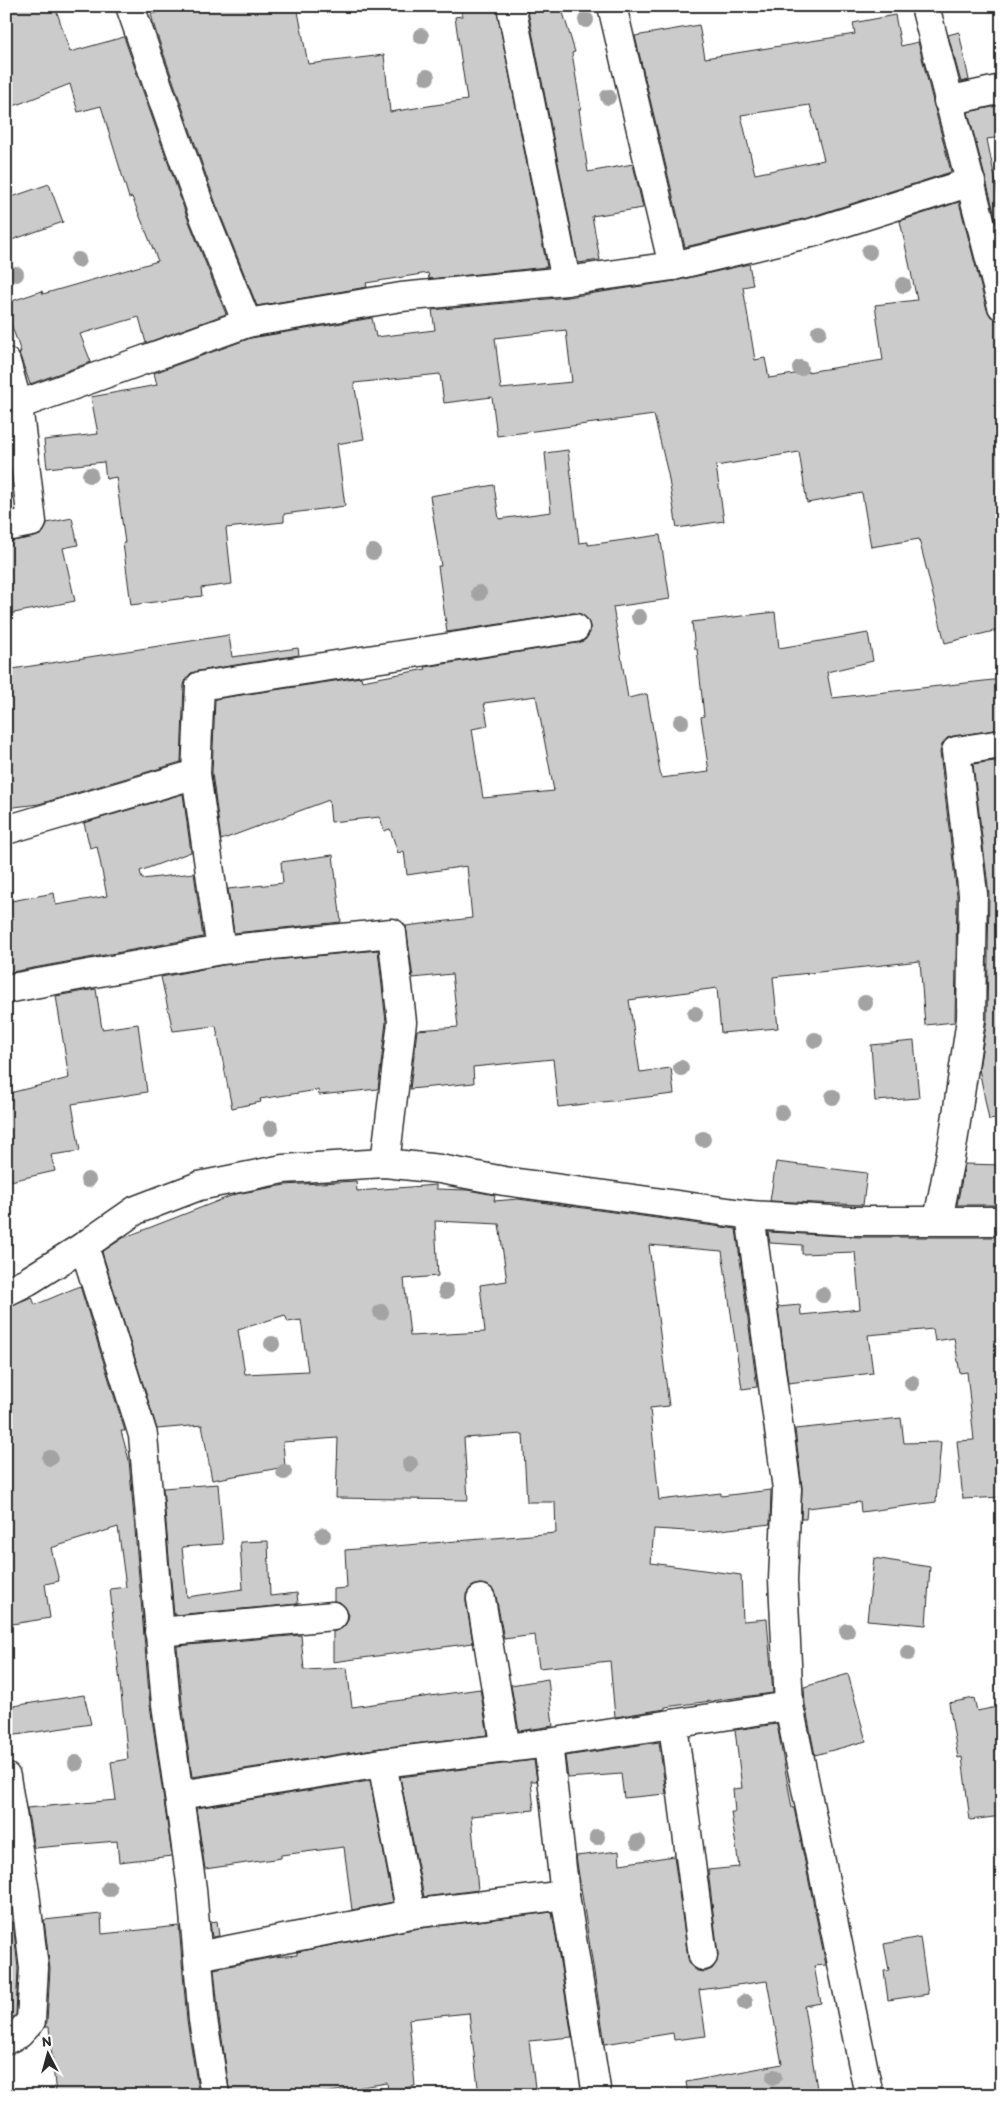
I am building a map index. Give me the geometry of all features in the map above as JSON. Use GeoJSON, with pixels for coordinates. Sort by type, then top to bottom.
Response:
{"type":"FeatureCollection","features":[{"type":"Feature","properties":{"kind":"street"},"geometry":{"type":"LineString","coordinates":[[130,6],[201,209],[248,323]]}},
{"type":"Feature","properties":{"kind":"street"},"geometry":{"type":"LineString","coordinates":[[510,6],[566,281]]}},
{"type":"Feature","properties":{"kind":"street"},"geometry":{"type":"LineString","coordinates":[[612,6],[673,266]]}},
{"type":"Feature","properties":{"kind":"street"},"geometry":{"type":"LineString","coordinates":[[925,6],[1002,306]]}},
{"type":"Feature","properties":{"kind":"street"},"geometry":{"type":"LineString","coordinates":[[948,101],[1002,89]]}},
{"type":"Feature","properties":{"kind":"street"},"geometry":{"type":"LineString","coordinates":[[18,405],[248,323],[401,297],[566,281],[673,266],[811,233],[971,182]]}},
{"type":"Feature","properties":{"kind":"street"},"geometry":{"type":"LineString","coordinates":[[6,362],[18,405],[32,522],[6,527]]}},
{"type":"Feature","properties":{"kind":"street"},"geometry":{"type":"LineString","coordinates":[[221,950],[196,774],[200,686],[575,628]]}},
{"type":"Feature","properties":{"kind":"street"},"geometry":{"type":"LineString","coordinates":[[938,1220],[953,1142],[971,1019],[973,894],[956,751],[1002,744]]}},
{"type":"Feature","properties":{"kind":"street"},"geometry":{"type":"LineString","coordinates":[[6,830],[196,774]]}},
{"type":"Feature","properties":{"kind":"street"},"geometry":{"type":"LineString","coordinates":[[6,989],[221,950],[392,933],[402,1022],[384,1163]]}},
{"type":"Feature","properties":{"kind":"street"},"geometry":{"type":"LineString","coordinates":[[6,1292],[28,1281],[84,1246],[136,1210],[199,1186],[283,1169],[384,1163],[440,1169],[504,1181],[750,1215],[848,1221],[1002,1221]]}},
{"type":"Feature","properties":{"kind":"street"},"geometry":{"type":"LineString","coordinates":[[750,1215],[787,1489],[783,1580],[789,1706],[869,2095]]}},
{"type":"Feature","properties":{"kind":"street"},"geometry":{"type":"LineString","coordinates":[[84,1246],[143,1435],[166,1704],[192,1889],[203,2020],[215,2095]]}},
{"type":"Feature","properties":{"kind":"street"},"geometry":{"type":"LineString","coordinates":[[481,1599],[506,1749]]}},
{"type":"Feature","properties":{"kind":"street"},"geometry":{"type":"LineString","coordinates":[[159,1632],[333,1616]]}},
{"type":"Feature","properties":{"kind":"street"},"geometry":{"type":"LineString","coordinates":[[180,1795],[382,1763],[506,1749],[789,1706]]}},
{"type":"Feature","properties":{"kind":"street"},"geometry":{"type":"LineString","coordinates":[[673,1725],[702,1956]]}},
{"type":"Feature","properties":{"kind":"street"},"geometry":{"type":"LineString","coordinates":[[548,1743],[565,1896],[596,2095]]}},
{"type":"Feature","properties":{"kind":"street"},"geometry":{"type":"LineString","coordinates":[[382,1763],[411,1914]]}},
{"type":"Feature","properties":{"kind":"street"},"geometry":{"type":"LineString","coordinates":[[6,1777],[25,1892],[34,1968],[31,2021],[20,2034],[6,2040]]}},
{"type":"Feature","properties":{"kind":"street"},"geometry":{"type":"LineString","coordinates":[[198,1956],[411,1914],[565,1896]]}},
{"type":"Feature","properties":{"kind":"building"},"geometry":{"type":"Polygon","coordinates":[[[6,6],[55,6],[70,52],[124,37],[186,214],[226,314],[146,343],[139,317],[80,334],[91,362],[30,384],[6,310],[6,303],[42,291],[43,294],[158,261],[132,197],[129,198],[101,106],[78,112],[70,84],[6,109],[6,6]]]}},
{"type":"Feature","properties":{"kind":"building"},"geometry":{"type":"Polygon","coordinates":[[[186,6],[297,6],[308,64],[384,55],[390,112],[467,100],[455,17],[462,16],[461,6],[496,6],[547,267],[429,279],[428,273],[366,283],[367,287],[257,306],[216,204],[151,14],[186,6]]]}},
{"type":"Feature","properties":{"kind":"building"},"geometry":{"type":"Polygon","coordinates":[[[527,6],[561,6],[575,52],[572,53],[588,172],[633,164],[643,208],[592,216],[600,260],[578,263],[527,6]]]}},
{"type":"Feature","properties":{"kind":"building"},"geometry":{"type":"Polygon","coordinates":[[[895,15],[901,46],[918,42],[951,172],[807,218],[685,247],[635,36],[699,25],[705,58],[855,34],[853,23],[895,15]],[[810,105],[741,115],[755,174],[824,160],[810,105]]]}},
{"type":"Feature","properties":{"kind":"building"},"geometry":{"type":"Polygon","coordinates":[[[959,32],[969,80],[961,82],[948,35],[959,32]]]}},
{"type":"Feature","properties":{"kind":"building"},"geometry":{"type":"Polygon","coordinates":[[[1002,105],[1002,137],[987,139],[1002,214],[1002,242],[968,112],[1002,105]]]}},
{"type":"Feature","properties":{"kind":"building"},"geometry":{"type":"Polygon","coordinates":[[[49,184],[63,222],[6,242],[6,199],[49,184]]]}},
{"type":"Feature","properties":{"kind":"building"},"geometry":{"type":"Polygon","coordinates":[[[959,202],[987,310],[991,317],[1002,321],[1002,629],[945,643],[919,539],[871,547],[862,493],[807,503],[799,452],[716,466],[724,521],[677,528],[668,474],[654,415],[497,436],[492,397],[444,403],[440,374],[354,383],[364,439],[337,444],[345,506],[284,514],[284,522],[226,528],[232,584],[201,588],[202,596],[131,605],[116,477],[106,479],[104,462],[47,468],[44,440],[98,434],[91,397],[157,385],[154,373],[251,338],[372,318],[376,337],[435,330],[432,310],[568,297],[675,281],[749,264],[753,285],[743,287],[755,360],[765,358],[769,378],[883,360],[875,305],[917,300],[900,221],[959,202]],[[566,330],[495,338],[501,389],[572,382],[566,330]]]}},
{"type":"Feature","properties":{"kind":"building"},"geometry":{"type":"Polygon","coordinates":[[[568,450],[579,543],[588,542],[588,545],[660,535],[670,599],[613,607],[628,698],[647,694],[661,778],[709,772],[701,717],[704,716],[697,649],[695,649],[692,622],[775,612],[779,648],[868,633],[873,661],[827,672],[832,698],[1002,679],[1002,729],[947,738],[940,752],[957,895],[955,1022],[925,1025],[920,961],[773,977],[778,1028],[721,1033],[717,988],[629,1000],[640,1072],[671,1068],[674,1094],[558,1107],[553,1059],[473,1067],[474,1083],[410,1089],[417,1030],[458,1027],[452,974],[413,978],[406,926],[472,918],[467,866],[407,875],[404,851],[398,853],[390,829],[384,831],[380,817],[331,822],[329,800],[221,840],[212,773],[215,699],[361,677],[362,681],[426,669],[425,667],[577,643],[585,640],[590,633],[587,619],[581,614],[573,613],[447,632],[438,566],[441,566],[430,496],[494,485],[499,519],[551,512],[545,453],[568,450]],[[536,696],[484,703],[488,726],[472,729],[483,798],[554,791],[536,696]]]}},
{"type":"Feature","properties":{"kind":"building"},"geometry":{"type":"Polygon","coordinates":[[[72,518],[78,545],[63,548],[75,601],[9,614],[6,598],[6,542],[35,537],[42,534],[47,523],[72,518]]]}},
{"type":"Feature","properties":{"kind":"building"},"geometry":{"type":"Polygon","coordinates":[[[229,635],[232,657],[298,648],[299,655],[191,673],[184,685],[181,762],[39,804],[6,808],[6,670],[229,635]]]}},
{"type":"Feature","properties":{"kind":"building"},"geometry":{"type":"Polygon","coordinates":[[[1002,760],[1002,898],[998,899],[1002,940],[1002,1118],[989,1120],[979,1069],[987,1019],[989,894],[973,764],[1002,760]]]}},
{"type":"Feature","properties":{"kind":"building"},"geometry":{"type":"Polygon","coordinates":[[[183,794],[191,852],[140,871],[142,879],[194,873],[203,937],[6,973],[6,902],[54,893],[56,905],[107,896],[97,846],[90,848],[84,823],[183,794]]]}},
{"type":"Feature","properties":{"kind":"building"},"geometry":{"type":"Polygon","coordinates":[[[333,855],[341,922],[234,933],[228,889],[283,883],[281,862],[333,855]]]}},
{"type":"Feature","properties":{"kind":"building"},"geometry":{"type":"Polygon","coordinates":[[[378,950],[386,1022],[378,1089],[319,1095],[318,1090],[260,1099],[261,1102],[232,1108],[216,1026],[173,1031],[161,977],[223,965],[378,950]]]}},
{"type":"Feature","properties":{"kind":"building"},"geometry":{"type":"Polygon","coordinates":[[[96,989],[102,1029],[138,1024],[147,1092],[72,1104],[80,1151],[51,1155],[55,1171],[6,1182],[6,1094],[69,1078],[56,996],[96,989]]]}},
{"type":"Feature","properties":{"kind":"building"},"geometry":{"type":"Polygon","coordinates":[[[914,1041],[919,1098],[875,1101],[871,1045],[914,1041]]]}},
{"type":"Feature","properties":{"kind":"building"},"geometry":{"type":"Polygon","coordinates":[[[776,1162],[867,1173],[863,1205],[770,1201],[776,1162]]]}},
{"type":"Feature","properties":{"kind":"building"},"geometry":{"type":"Polygon","coordinates":[[[965,1164],[1002,1165],[1002,1205],[957,1205],[965,1164]]]}},
{"type":"Feature","properties":{"kind":"building"},"geometry":{"type":"Polygon","coordinates":[[[356,1181],[357,1191],[436,1185],[436,1189],[468,1190],[495,1195],[494,1201],[518,1199],[736,1229],[757,1387],[742,1389],[722,1251],[649,1245],[669,1406],[650,1408],[659,1500],[721,1493],[721,1496],[771,1490],[770,1524],[704,1532],[654,1529],[651,1563],[741,1575],[743,1621],[767,1619],[773,1693],[665,1707],[665,1709],[615,1717],[610,1661],[539,1668],[535,1635],[504,1639],[493,1589],[487,1585],[479,1584],[471,1587],[466,1594],[473,1643],[333,1662],[333,1632],[342,1628],[347,1622],[349,1615],[340,1602],[334,1601],[334,1589],[347,1588],[345,1550],[556,1533],[555,1502],[527,1502],[523,1434],[464,1438],[468,1500],[336,1498],[338,1438],[283,1442],[285,1467],[212,1480],[202,1425],[157,1429],[102,1252],[123,1238],[236,1194],[285,1185],[356,1181]],[[435,1221],[438,1276],[404,1279],[410,1336],[485,1332],[480,1285],[507,1281],[499,1224],[435,1221]],[[285,1315],[238,1330],[245,1374],[308,1371],[301,1320],[288,1322],[285,1315]]]}},
{"type":"Feature","properties":{"kind":"building"},"geometry":{"type":"Polygon","coordinates":[[[768,1232],[859,1237],[1002,1237],[1002,1497],[963,1499],[957,1441],[974,1440],[967,1372],[960,1373],[954,1338],[935,1341],[933,1329],[868,1335],[873,1373],[788,1383],[778,1307],[800,1305],[801,1315],[860,1309],[855,1252],[802,1254],[802,1245],[770,1243],[768,1232]]]}},
{"type":"Feature","properties":{"kind":"building"},"geometry":{"type":"Polygon","coordinates":[[[80,1286],[125,1431],[121,1431],[129,1460],[150,1705],[172,1856],[119,1862],[117,1841],[34,1848],[27,1808],[116,1800],[111,1762],[128,1759],[110,1589],[126,1587],[118,1527],[51,1548],[59,1581],[45,1584],[50,1618],[12,1624],[6,1579],[6,1307],[32,1297],[35,1305],[80,1286]]]}},
{"type":"Feature","properties":{"kind":"building"},"geometry":{"type":"Polygon","coordinates":[[[901,1418],[904,1443],[941,1442],[936,1502],[861,1512],[860,1502],[807,1508],[806,1519],[801,1519],[802,1487],[795,1429],[901,1418]]]}},
{"type":"Feature","properties":{"kind":"building"},"geometry":{"type":"Polygon","coordinates":[[[218,1484],[223,1544],[182,1547],[187,1597],[243,1589],[240,1542],[268,1541],[270,1596],[297,1593],[298,1604],[174,1615],[163,1488],[218,1484]]]}},
{"type":"Feature","properties":{"kind":"building"},"geometry":{"type":"Polygon","coordinates":[[[874,1558],[930,1567],[926,1625],[867,1620],[874,1558]]]}},
{"type":"Feature","properties":{"kind":"building"},"geometry":{"type":"Polygon","coordinates":[[[301,1635],[304,1670],[347,1668],[352,1707],[480,1689],[488,1735],[380,1748],[192,1777],[177,1646],[301,1635]]]}},
{"type":"Feature","properties":{"kind":"building"},"geometry":{"type":"Polygon","coordinates":[[[848,1674],[866,1741],[815,1755],[805,1704],[804,1687],[848,1674]]]}},
{"type":"Feature","properties":{"kind":"building"},"geometry":{"type":"Polygon","coordinates":[[[548,1679],[553,1726],[519,1731],[511,1685],[548,1679]]]}},
{"type":"Feature","properties":{"kind":"building"},"geometry":{"type":"Polygon","coordinates":[[[84,1695],[91,1724],[9,1736],[6,1707],[84,1695]]]}},
{"type":"Feature","properties":{"kind":"building"},"geometry":{"type":"Polygon","coordinates":[[[974,1698],[977,1711],[1002,1706],[1002,1816],[970,1820],[962,1757],[958,1758],[949,1703],[974,1698]]]}},
{"type":"Feature","properties":{"kind":"building"},"geometry":{"type":"Polygon","coordinates":[[[777,1724],[792,1808],[794,1808],[826,1965],[814,1966],[821,2003],[804,2006],[818,2095],[788,2095],[787,2089],[756,2095],[688,2095],[686,2082],[782,2064],[767,1981],[699,1990],[706,2036],[674,2040],[673,2033],[605,2044],[576,1856],[619,1851],[620,1864],[674,1856],[688,1958],[691,1966],[697,1971],[705,1972],[712,1969],[717,1962],[718,1954],[708,1870],[739,1867],[731,1812],[735,1812],[733,1789],[742,1788],[735,1730],[777,1724]]]}},
{"type":"Feature","properties":{"kind":"building"},"geometry":{"type":"Polygon","coordinates":[[[659,1742],[666,1794],[624,1798],[621,1774],[568,1778],[565,1756],[659,1742]]]}},
{"type":"Feature","properties":{"kind":"building"},"geometry":{"type":"Polygon","coordinates":[[[534,1760],[537,1781],[531,1781],[534,1810],[471,1816],[478,1890],[424,1897],[400,1777],[534,1760]]]}},
{"type":"Feature","properties":{"kind":"building"},"geometry":{"type":"Polygon","coordinates":[[[370,1781],[393,1902],[352,1910],[344,1847],[281,1855],[281,1858],[205,1869],[196,1808],[370,1781]]]}},
{"type":"Feature","properties":{"kind":"building"},"geometry":{"type":"Polygon","coordinates":[[[552,1912],[572,2037],[529,2041],[536,2095],[479,2095],[469,2013],[409,2019],[415,2086],[388,2091],[387,2083],[312,2095],[230,2095],[214,1969],[274,1957],[297,1955],[297,1952],[413,1929],[552,1912]]]}},
{"type":"Feature","properties":{"kind":"building"},"geometry":{"type":"Polygon","coordinates":[[[101,1914],[102,1934],[179,1926],[187,2021],[199,2095],[56,2095],[49,2027],[44,2027],[47,2022],[50,1969],[44,1920],[101,1914]]]}},
{"type":"Feature","properties":{"kind":"building"},"geometry":{"type":"Polygon","coordinates":[[[217,1921],[219,1936],[212,1937],[210,1922],[217,1921]]]}},
{"type":"Feature","properties":{"kind":"building"},"geometry":{"type":"Polygon","coordinates":[[[13,1923],[18,1968],[16,2015],[6,2023],[6,1924],[13,1923]]]}},
{"type":"Feature","properties":{"kind":"building"},"geometry":{"type":"Polygon","coordinates":[[[920,1937],[928,1994],[888,2000],[884,1971],[889,1970],[884,1944],[920,1937]]]}}]}
